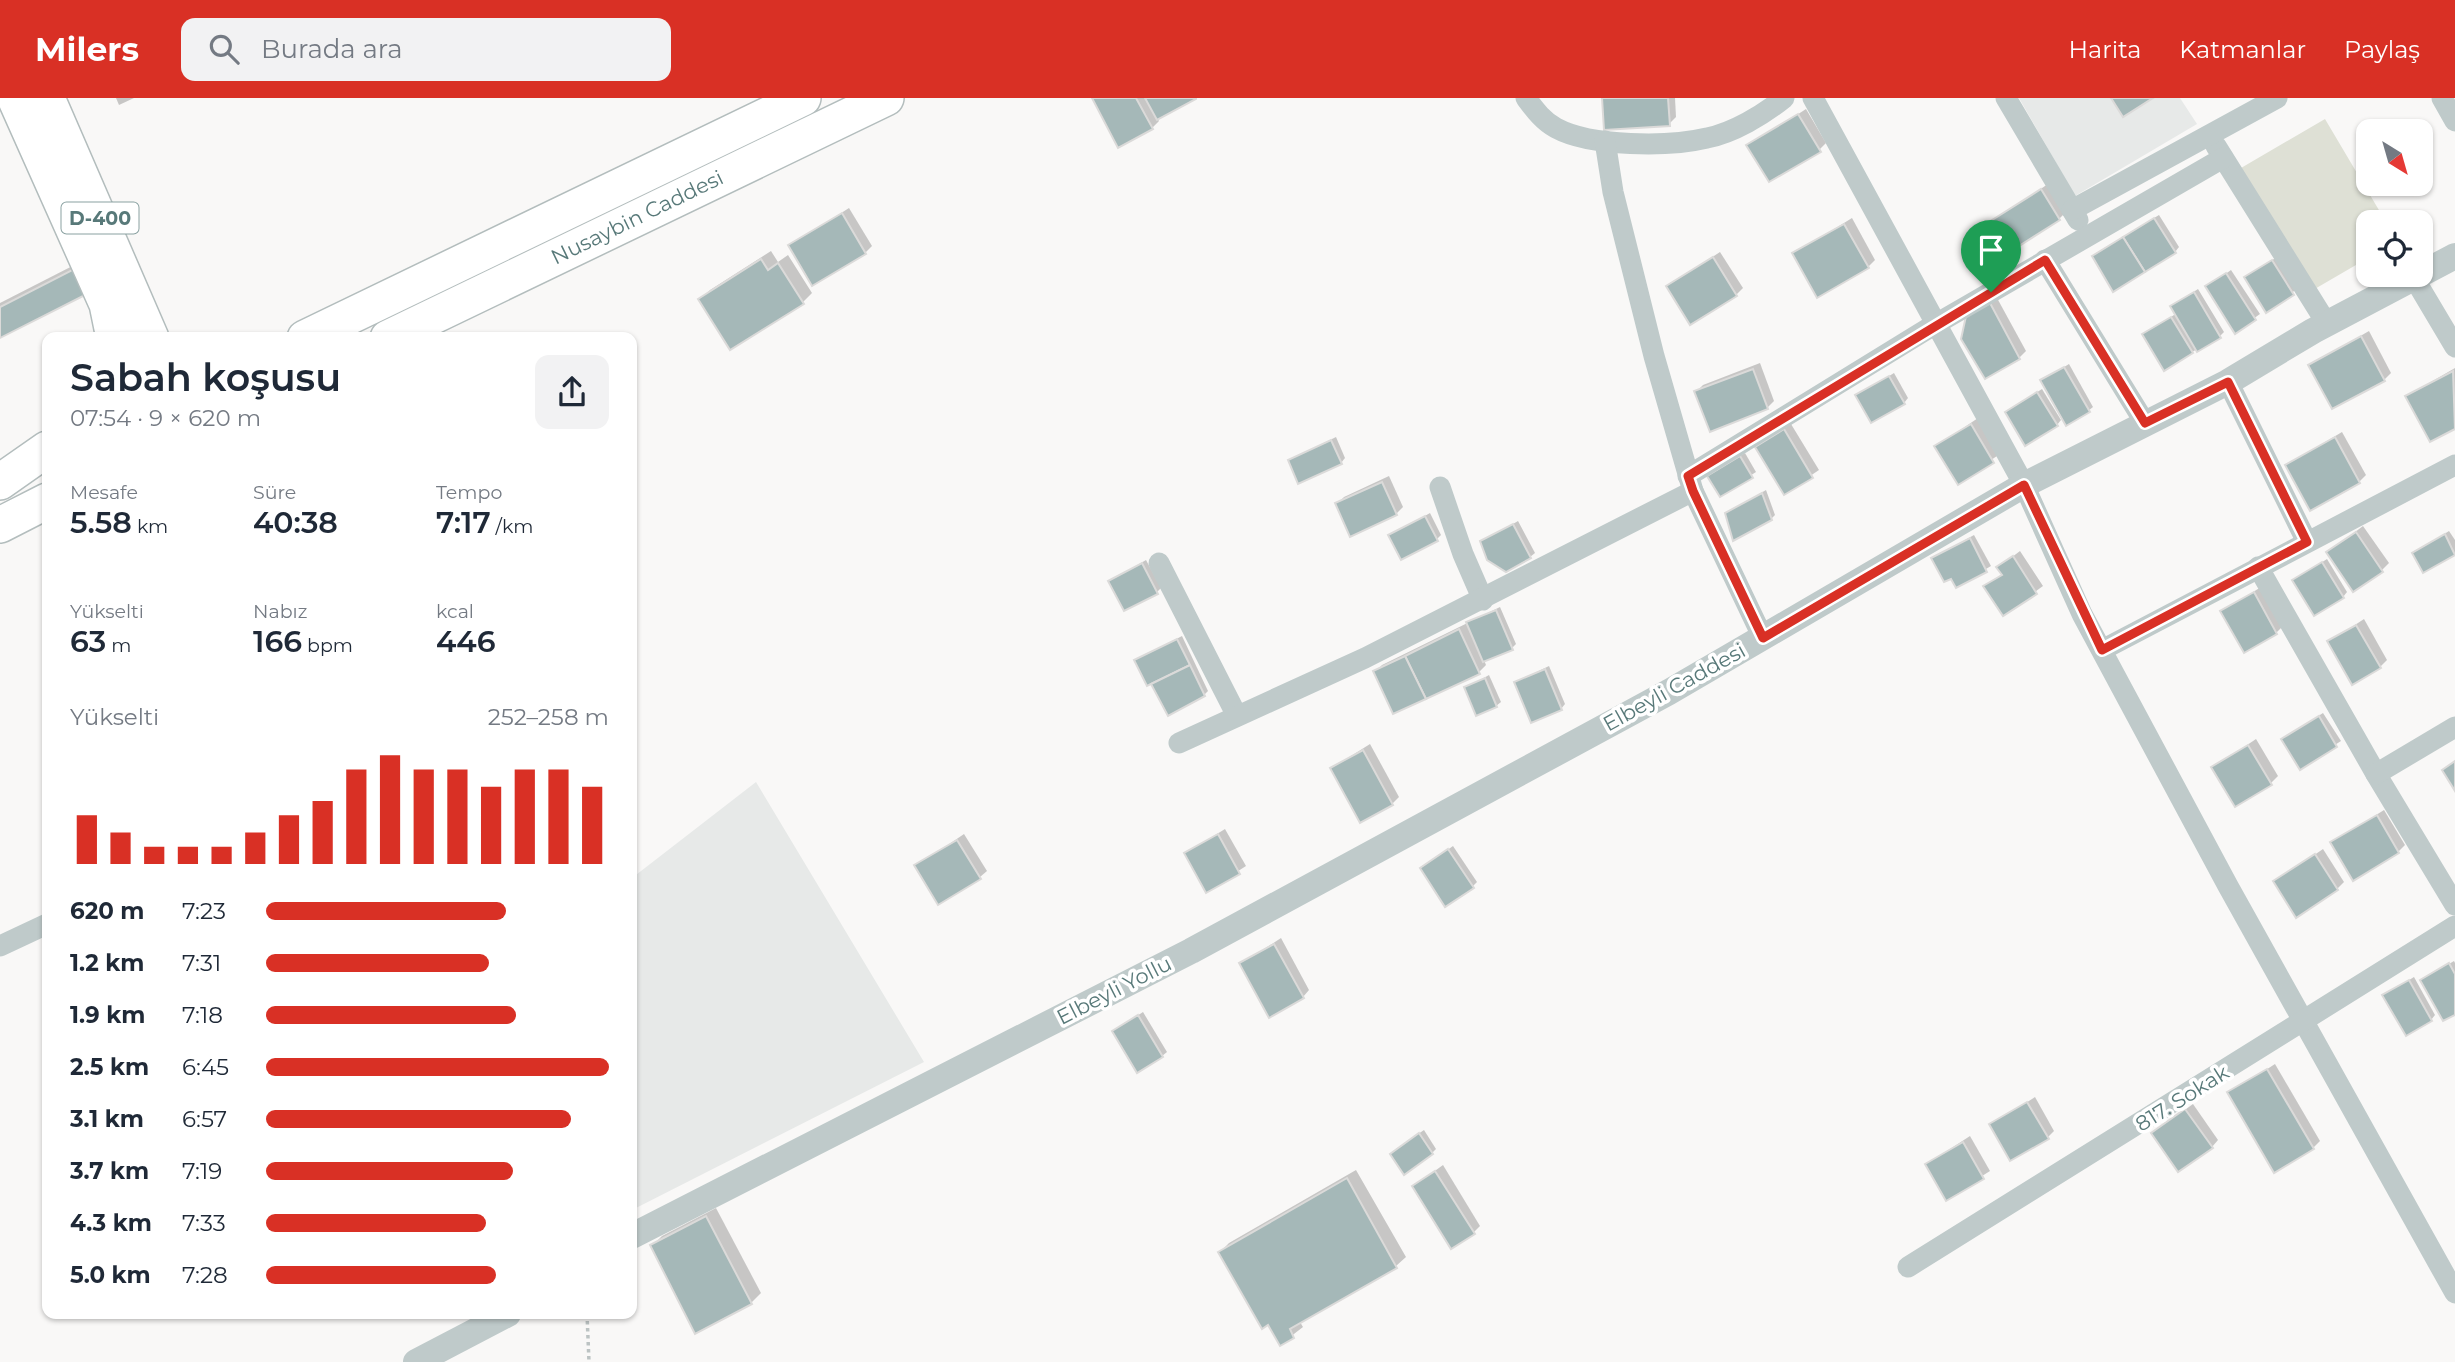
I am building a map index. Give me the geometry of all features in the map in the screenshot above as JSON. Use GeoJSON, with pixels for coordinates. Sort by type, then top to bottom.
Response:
{"type":"FeatureCollection","features":[{"type":"Feature","properties":{"kind":"highway","name":"D-400"},"geometry":{"type":"LineString","coordinates":[[15,98],[107,304],[113,332]]}},
{"type":"Feature","properties":{"kind":"highway","name":"D-400"},"geometry":{"type":"LineString","coordinates":[[47,98],[148,332]]}},
{"type":"Feature","properties":{"kind":"highway","name":"Nusaybin Caddesi"},"geometry":{"type":"LineString","coordinates":[[317,332],[803,98]]}},
{"type":"Feature","properties":{"kind":"highway","name":"Nusaybin Caddesi"},"geometry":{"type":"LineString","coordinates":[[400,332],[886,98]]}},
{"type":"Feature","properties":{"kind":"highway"},"geometry":{"type":"LineString","coordinates":[[0,482],[42,453]]}},
{"type":"Feature","properties":{"kind":"highway"},"geometry":{"type":"LineString","coordinates":[[0,524],[42,503]]}},
{"type":"Feature","properties":{"kind":"street"},"geometry":{"type":"LineString","coordinates":[[1525,98],[1543,120],[1559,130],[1605,141],[1673,142],[1709,138],[1767,112],[1784,98]]}},
{"type":"Feature","properties":{"kind":"street"},"geometry":{"type":"LineString","coordinates":[[1813,98],[2024,485],[2102,650],[2304,1023],[2455,1293]]}},
{"type":"Feature","properties":{"kind":"street"},"geometry":{"type":"LineString","coordinates":[[2006,98],[2087,236]]}},
{"type":"Feature","properties":{"kind":"street"},"geometry":{"type":"LineString","coordinates":[[2442,98],[2455,121]]}},
{"type":"Feature","properties":{"kind":"street"},"geometry":{"type":"LineString","coordinates":[[2072,210],[2265,101]]}},
{"type":"Feature","properties":{"kind":"street"},"geometry":{"type":"LineString","coordinates":[[2209,135],[2327,324]]}},
{"type":"Feature","properties":{"kind":"street"},"geometry":{"type":"LineString","coordinates":[[1605,141],[1613,192],[1690,484],[1763,638]]}},
{"type":"Feature","properties":{"kind":"street"},"geometry":{"type":"LineString","coordinates":[[1179,743],[1483,600],[1690,484],[1936,324],[2223,158]]}},
{"type":"Feature","properties":{"kind":"street","name":"Elbeyli Caddesi"},"geometry":{"type":"LineString","coordinates":[[2433,268],[2455,256]]}},
{"type":"Feature","properties":{"kind":"street"},"geometry":{"type":"LineString","coordinates":[[2045,260],[2145,423]]}},
{"type":"Feature","properties":{"kind":"street","name":"Elbeyli Caddesi"},"geometry":{"type":"LineString","coordinates":[[1591,732],[1763,638],[2024,485],[2228,382],[2397,287]]}},
{"type":"Feature","properties":{"kind":"street"},"geometry":{"type":"LineString","coordinates":[[2419,287],[2455,347]]}},
{"type":"Feature","properties":{"kind":"street"},"geometry":{"type":"LineString","coordinates":[[2228,382],[2307,542]]}},
{"type":"Feature","properties":{"kind":"street"},"geometry":{"type":"LineString","coordinates":[[2102,650],[2455,465]]}},
{"type":"Feature","properties":{"kind":"street"},"geometry":{"type":"LineString","coordinates":[[1440,487],[1462,554],[1483,600]]}},
{"type":"Feature","properties":{"kind":"street"},"geometry":{"type":"LineString","coordinates":[[1159,563],[1237,716]]}},
{"type":"Feature","properties":{"kind":"street"},"geometry":{"type":"LineString","coordinates":[[2258,567],[2376,774],[2455,905]]}},
{"type":"Feature","properties":{"kind":"street"},"geometry":{"type":"LineString","coordinates":[[2376,774],[2455,727]]}},
{"type":"Feature","properties":{"kind":"street","name":"Elbeyli Yollu"},"geometry":{"type":"LineString","coordinates":[[637,1233],[1191,951],[1591,732]]}},
{"type":"Feature","properties":{"kind":"street"},"geometry":{"type":"LineString","coordinates":[[0,946],[42,926]]}},
{"type":"Feature","properties":{"kind":"street","name":"817. Sokak"},"geometry":{"type":"LineString","coordinates":[[1908,1267],[2304,1023],[2455,926]]}},
{"type":"Feature","properties":{"kind":"street"},"geometry":{"type":"LineString","coordinates":[[416,1362],[498,1319]]}},
{"type":"Feature","properties":{"kind":"path"},"geometry":{"type":"LineString","coordinates":[[587,1319],[589,1362]]}},
{"type":"Feature","properties":{"kind":"shaded area"},"geometry":{"type":"Polygon","coordinates":[[[2019,98],[2180,98],[2197,124],[2075,196],[2019,98]]]}},
{"type":"Feature","properties":{"kind":"shaded area"},"geometry":{"type":"Polygon","coordinates":[[[2325,119],[2356,171],[2356,196],[2371,196],[2379,210],[2356,210],[2356,265],[2313,290],[2241,168],[2325,119]]]}},
{"type":"Feature","properties":{"kind":"shaded area"},"geometry":{"type":"Polygon","coordinates":[[[756,782],[924,1062],[637,1207],[637,874],[756,782]]]}},
{"type":"Feature","properties":{"kind":"building"},"geometry":{"type":"Polygon","coordinates":[[[1092,98],[1136,98],[1153,129],[1118,148],[1092,98]]]}},
{"type":"Feature","properties":{"kind":"building"},"geometry":{"type":"Polygon","coordinates":[[[1145,98],[1196,98],[1196,99],[1157,120],[1145,98]]]}},
{"type":"Feature","properties":{"kind":"building"},"geometry":{"type":"Polygon","coordinates":[[[1602,98],[1668,98],[1670,126],[1604,130],[1602,98]]]}},
{"type":"Feature","properties":{"kind":"building"},"geometry":{"type":"Polygon","coordinates":[[[2111,98],[2153,98],[2123,117],[2111,98]]]}},
{"type":"Feature","properties":{"kind":"building"},"geometry":{"type":"Polygon","coordinates":[[[1798,114],[1821,152],[1769,182],[1746,145],[1798,114]]]}},
{"type":"Feature","properties":{"kind":"building"},"geometry":{"type":"Polygon","coordinates":[[[2041,189],[2060,220],[2008,253],[1989,222],[2041,189]]]}},
{"type":"Feature","properties":{"kind":"building"},"geometry":{"type":"Polygon","coordinates":[[[842,213],[866,254],[812,286],[788,245],[842,213]]]}},
{"type":"Feature","properties":{"kind":"building"},"geometry":{"type":"Polygon","coordinates":[[[2154,218],[2176,253],[2145,272],[2123,237],[2154,218]]]}},
{"type":"Feature","properties":{"kind":"building"},"geometry":{"type":"Polygon","coordinates":[[[1844,224],[1869,268],[1817,298],[1792,253],[1844,224]]]}},
{"type":"Feature","properties":{"kind":"building"},"geometry":{"type":"Polygon","coordinates":[[[2123,237],[2145,272],[2113,292],[2092,256],[2123,237]]]}},
{"type":"Feature","properties":{"kind":"building"},"geometry":{"type":"Polygon","coordinates":[[[1713,257],[1737,296],[1690,325],[1666,286],[1713,257]]]}},
{"type":"Feature","properties":{"kind":"building"},"geometry":{"type":"Polygon","coordinates":[[[761,259],[768,270],[778,263],[804,304],[730,350],[698,299],[761,259]]]}},
{"type":"Feature","properties":{"kind":"building"},"geometry":{"type":"Polygon","coordinates":[[[2272,260],[2294,295],[2266,313],[2244,277],[2272,260]]]}},
{"type":"Feature","properties":{"kind":"building"},"geometry":{"type":"Polygon","coordinates":[[[80,266],[93,291],[0,338],[0,307],[80,266]]]}},
{"type":"Feature","properties":{"kind":"building"},"geometry":{"type":"Polygon","coordinates":[[[2226,273],[2256,320],[2235,334],[2205,286],[2226,273]]]}},
{"type":"Feature","properties":{"kind":"building"},"geometry":{"type":"Polygon","coordinates":[[[2194,292],[2221,338],[2197,352],[2170,306],[2194,292]]]}},
{"type":"Feature","properties":{"kind":"building"},"geometry":{"type":"Polygon","coordinates":[[[1990,303],[2020,359],[1985,379],[1961,339],[1966,316],[1990,303]]]}},
{"type":"Feature","properties":{"kind":"building"},"geometry":{"type":"Polygon","coordinates":[[[2171,317],[2193,353],[2164,371],[2142,334],[2171,317]]]}},
{"type":"Feature","properties":{"kind":"building"},"geometry":{"type":"Polygon","coordinates":[[[2361,336],[2385,381],[2332,409],[2308,365],[2361,336]]]}},
{"type":"Feature","properties":{"kind":"building"},"geometry":{"type":"Polygon","coordinates":[[[2064,367],[2090,412],[2066,426],[2040,380],[2064,367]]]}},
{"type":"Feature","properties":{"kind":"building"},"geometry":{"type":"Polygon","coordinates":[[[1753,369],[1768,409],[1710,432],[1694,391],[1753,369]]]}},
{"type":"Feature","properties":{"kind":"building"},"geometry":{"type":"Polygon","coordinates":[[[2453,371],[2455,429],[2430,442],[2405,396],[2453,371]]]}},
{"type":"Feature","properties":{"kind":"building"},"geometry":{"type":"Polygon","coordinates":[[[1889,376],[1905,404],[1871,423],[1855,395],[1889,376]]]}},
{"type":"Feature","properties":{"kind":"building"},"geometry":{"type":"Polygon","coordinates":[[[2037,392],[2058,426],[2025,446],[2005,412],[2037,392]]]}},
{"type":"Feature","properties":{"kind":"building"},"geometry":{"type":"Polygon","coordinates":[[[1971,424],[1994,463],[1958,485],[1934,446],[1971,424]]]}},
{"type":"Feature","properties":{"kind":"building"},"geometry":{"type":"Polygon","coordinates":[[[1784,429],[1813,478],[1784,495],[1755,447],[1784,429]]]}},
{"type":"Feature","properties":{"kind":"building"},"geometry":{"type":"Polygon","coordinates":[[[2335,437],[2360,483],[2310,511],[2285,465],[2335,437]]]}},
{"type":"Feature","properties":{"kind":"building"},"geometry":{"type":"Polygon","coordinates":[[[1331,440],[1342,464],[1298,484],[1288,460],[1331,440]]]}},
{"type":"Feature","properties":{"kind":"building"},"geometry":{"type":"Polygon","coordinates":[[[1740,456],[1753,478],[1720,497],[1707,476],[1740,456]]]}},
{"type":"Feature","properties":{"kind":"building"},"geometry":{"type":"Polygon","coordinates":[[[1382,482],[1397,515],[1350,537],[1335,503],[1382,482]]]}},
{"type":"Feature","properties":{"kind":"building"},"geometry":{"type":"Polygon","coordinates":[[[1762,493],[1772,520],[1733,541],[1725,513],[1762,493]]]}},
{"type":"Feature","properties":{"kind":"building"},"geometry":{"type":"Polygon","coordinates":[[[1425,516],[1438,541],[1401,560],[1388,535],[1425,516]]]}},
{"type":"Feature","properties":{"kind":"building"},"geometry":{"type":"Polygon","coordinates":[[[1513,524],[1531,558],[1506,572],[1487,560],[1480,541],[1513,524]]]}},
{"type":"Feature","properties":{"kind":"building"},"geometry":{"type":"Polygon","coordinates":[[[2356,532],[2383,572],[2353,592],[2326,552],[2356,532]]]}},
{"type":"Feature","properties":{"kind":"building"},"geometry":{"type":"Polygon","coordinates":[[[2445,534],[2455,555],[2423,573],[2412,553],[2445,534]]]}},
{"type":"Feature","properties":{"kind":"building"},"geometry":{"type":"Polygon","coordinates":[[[1970,538],[1987,572],[1956,588],[1951,579],[1944,582],[1931,558],[1970,538]]]}},
{"type":"Feature","properties":{"kind":"building"},"geometry":{"type":"Polygon","coordinates":[[[2013,556],[2037,594],[2003,616],[1983,586],[2002,575],[1996,567],[2013,556]]]}},
{"type":"Feature","properties":{"kind":"building"},"geometry":{"type":"Polygon","coordinates":[[[2322,562],[2344,598],[2314,616],[2292,580],[2322,562]]]}},
{"type":"Feature","properties":{"kind":"building"},"geometry":{"type":"Polygon","coordinates":[[[1142,563],[1158,594],[1124,611],[1108,581],[1142,563]]]}},
{"type":"Feature","properties":{"kind":"building"},"geometry":{"type":"Polygon","coordinates":[[[2254,592],[2277,634],[2244,653],[2220,611],[2254,592]]]}},
{"type":"Feature","properties":{"kind":"building"},"geometry":{"type":"Polygon","coordinates":[[[1496,610],[1513,650],[1483,662],[1466,622],[1496,610]]]}},
{"type":"Feature","properties":{"kind":"building"},"geometry":{"type":"Polygon","coordinates":[[[2356,625],[2381,668],[2352,685],[2327,641],[2356,625]]]}},
{"type":"Feature","properties":{"kind":"building"},"geometry":{"type":"Polygon","coordinates":[[[1459,629],[1480,674],[1426,699],[1405,656],[1459,629]]]}},
{"type":"Feature","properties":{"kind":"building"},"geometry":{"type":"Polygon","coordinates":[[[1177,639],[1190,665],[1147,686],[1134,660],[1177,639]]]}},
{"type":"Feature","properties":{"kind":"building"},"geometry":{"type":"Polygon","coordinates":[[[1405,656],[1426,699],[1393,714],[1373,671],[1405,656]]]}},
{"type":"Feature","properties":{"kind":"building"},"geometry":{"type":"Polygon","coordinates":[[[1190,665],[1205,696],[1168,716],[1151,684],[1190,665]]]}},
{"type":"Feature","properties":{"kind":"building"},"geometry":{"type":"Polygon","coordinates":[[[1545,669],[1562,710],[1531,723],[1514,682],[1545,669]]]}},
{"type":"Feature","properties":{"kind":"building"},"geometry":{"type":"Polygon","coordinates":[[[1485,678],[1497,707],[1476,716],[1464,687],[1485,678]]]}},
{"type":"Feature","properties":{"kind":"building"},"geometry":{"type":"Polygon","coordinates":[[[2319,716],[2337,747],[2300,770],[2281,739],[2319,716]]]}},
{"type":"Feature","properties":{"kind":"building"},"geometry":{"type":"Polygon","coordinates":[[[2248,745],[2272,785],[2235,807],[2211,767],[2248,745]]]}},
{"type":"Feature","properties":{"kind":"building"},"geometry":{"type":"Polygon","coordinates":[[[1363,750],[1393,805],[1360,823],[1330,768],[1363,750]]]}},
{"type":"Feature","properties":{"kind":"building"},"geometry":{"type":"Polygon","coordinates":[[[2455,761],[2455,791],[2442,770],[2455,761]]]}},
{"type":"Feature","properties":{"kind":"building"},"geometry":{"type":"Polygon","coordinates":[[[2377,815],[2399,853],[2353,881],[2330,842],[2377,815]]]}},
{"type":"Feature","properties":{"kind":"building"},"geometry":{"type":"Polygon","coordinates":[[[1218,834],[1240,874],[1206,893],[1184,853],[1218,834]]]}},
{"type":"Feature","properties":{"kind":"building"},"geometry":{"type":"Polygon","coordinates":[[[957,840],[981,879],[938,905],[914,865],[957,840]]]}},
{"type":"Feature","properties":{"kind":"building"},"geometry":{"type":"Polygon","coordinates":[[[1448,849],[1474,888],[1445,907],[1420,868],[1448,849]]]}},
{"type":"Feature","properties":{"kind":"building"},"geometry":{"type":"Polygon","coordinates":[[[2315,854],[2338,890],[2296,918],[2273,881],[2315,854]]]}},
{"type":"Feature","properties":{"kind":"building"},"geometry":{"type":"Polygon","coordinates":[[[1274,944],[1304,998],[1269,1018],[1239,963],[1274,944]]]}},
{"type":"Feature","properties":{"kind":"building"},"geometry":{"type":"Polygon","coordinates":[[[2449,963],[2455,974],[2455,1015],[2443,1021],[2420,980],[2449,963]]]}},
{"type":"Feature","properties":{"kind":"building"},"geometry":{"type":"Polygon","coordinates":[[[2409,980],[2432,1021],[2406,1036],[2382,995],[2409,980]]]}},
{"type":"Feature","properties":{"kind":"building"},"geometry":{"type":"Polygon","coordinates":[[[1138,1015],[1163,1057],[1137,1073],[1112,1031],[1138,1015]]]}},
{"type":"Feature","properties":{"kind":"building"},"geometry":{"type":"Polygon","coordinates":[[[2267,1069],[2314,1149],[2274,1173],[2227,1092],[2267,1069]]]}},
{"type":"Feature","properties":{"kind":"building"},"geometry":{"type":"Polygon","coordinates":[[[2027,1102],[2049,1139],[2010,1161],[1989,1124],[2027,1102]]]}},
{"type":"Feature","properties":{"kind":"building"},"geometry":{"type":"Polygon","coordinates":[[[2185,1109],[2213,1148],[2178,1172],[2151,1133],[2185,1109]]]}},
{"type":"Feature","properties":{"kind":"building"},"geometry":{"type":"Polygon","coordinates":[[[1419,1133],[1433,1154],[1404,1175],[1390,1154],[1419,1133]]]}},
{"type":"Feature","properties":{"kind":"building"},"geometry":{"type":"Polygon","coordinates":[[[1963,1142],[1984,1179],[1946,1201],[1925,1164],[1963,1142]]]}},
{"type":"Feature","properties":{"kind":"building"},"geometry":{"type":"Polygon","coordinates":[[[1435,1171],[1475,1234],[1451,1249],[1412,1186],[1435,1171]]]}},
{"type":"Feature","properties":{"kind":"building"},"geometry":{"type":"Polygon","coordinates":[[[1347,1178],[1397,1268],[1290,1329],[1294,1338],[1280,1346],[1268,1325],[1262,1329],[1218,1252],[1347,1178]]]}},
{"type":"Feature","properties":{"kind":"building"},"geometry":{"type":"Polygon","coordinates":[[[706,1216],[752,1304],[695,1334],[650,1245],[706,1216]]]}},
{"type":"Feature","properties":{"kind":"route"},"geometry":{"type":"LineString","coordinates":[[2045,260],[2145,423],[2228,382],[2307,542],[2102,650],[2082,614],[2024,485],[1763,638],[1688,476],[1991,292],[2045,260]]}}]}
